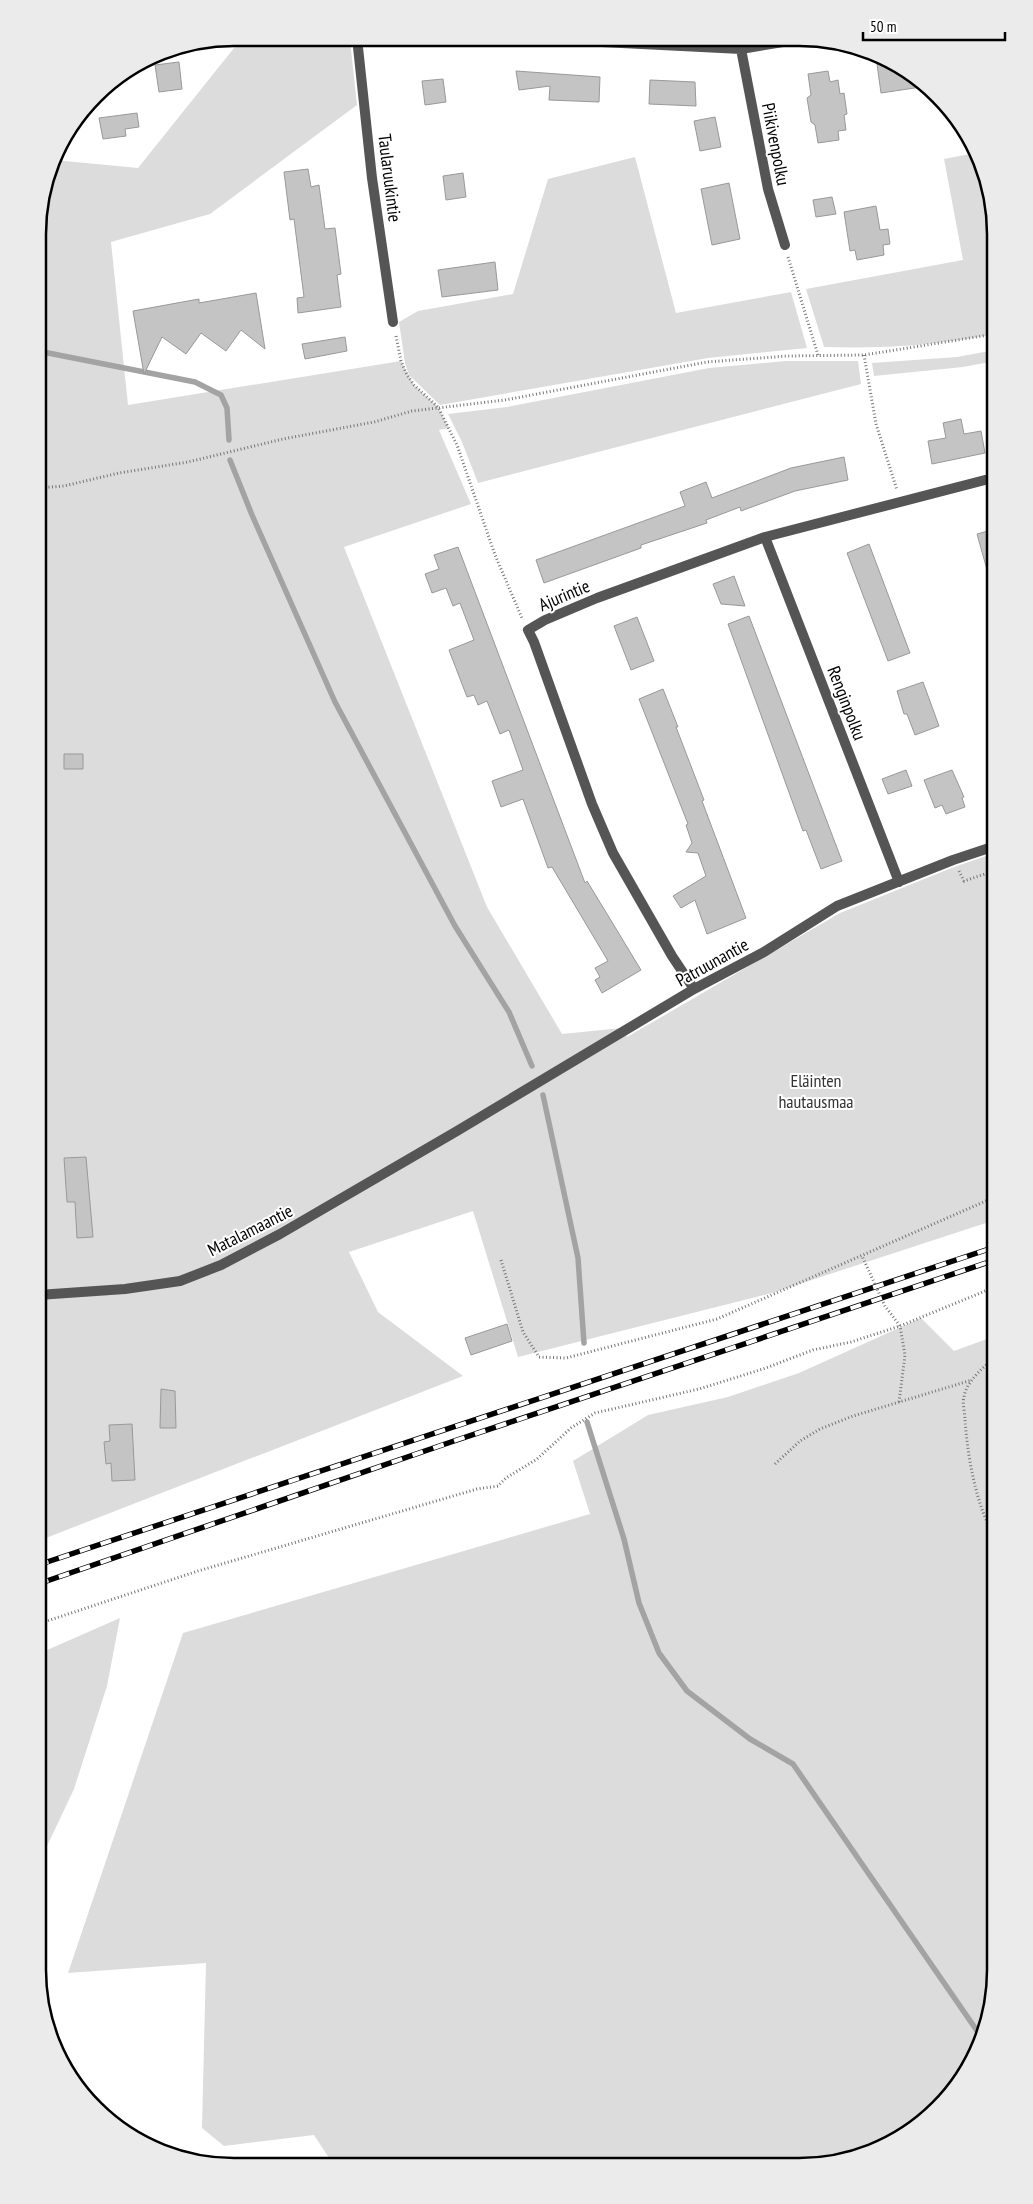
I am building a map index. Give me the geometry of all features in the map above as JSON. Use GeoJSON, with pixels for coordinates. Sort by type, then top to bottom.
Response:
{"type":"FeatureCollection","features":[{"type":"Feature","properties":{"kind":"street","name":"Taularuukintie"},"geometry":{"type":"LineString","coordinates":[[358,46],[372,178],[393,322]]}},
{"type":"Feature","properties":{"kind":"street"},"geometry":{"type":"LineString","coordinates":[[697,46],[741,48],[755,46]]}},
{"type":"Feature","properties":{"kind":"street","name":"Piikivenpolku"},"geometry":{"type":"LineString","coordinates":[[741,48],[768,189],[785,245]]}},
{"type":"Feature","properties":{"kind":"street","name":"Ajurintie"},"geometry":{"type":"LineString","coordinates":[[694,989],[672,956],[613,853],[592,804],[528,630],[545,620],[598,598],[765,537],[900,500],[987,480]]}},
{"type":"Feature","properties":{"kind":"street","name":"Renginpolku"},"geometry":{"type":"LineString","coordinates":[[765,537],[899,882]]}},
{"type":"Feature","properties":{"kind":"street","name":"Patruunantie"},"geometry":{"type":"LineString","coordinates":[[457,1131],[694,989],[764,952],[837,906],[987,849]]}},
{"type":"Feature","properties":{"kind":"street","name":"Matalamaantie"},"geometry":{"type":"LineString","coordinates":[[46,1295],[125,1290],[180,1281],[221,1265],[280,1234],[457,1131]]}},
{"type":"Feature","properties":{"kind":"path"},"geometry":{"type":"LineString","coordinates":[[785,245],[818,355]]}},
{"type":"Feature","properties":{"kind":"path"},"geometry":{"type":"LineString","coordinates":[[393,322],[401,361],[407,375],[414,385],[438,407],[457,445],[496,555],[528,630]]}},
{"type":"Feature","properties":{"kind":"path"},"geometry":{"type":"LineString","coordinates":[[46,487],[64,486],[120,473],[188,462],[283,439],[353,427],[412,411],[506,400],[707,362],[818,355],[864,355],[987,336]]}},
{"type":"Feature","properties":{"kind":"path"},"geometry":{"type":"LineString","coordinates":[[864,355],[876,424],[900,500]]}},
{"type":"Feature","properties":{"kind":"path"},"geometry":{"type":"LineString","coordinates":[[954,860],[964,881],[987,873]]}},
{"type":"Feature","properties":{"kind":"path"},"geometry":{"type":"LineString","coordinates":[[500,1260],[523,1332],[539,1357],[566,1358],[717,1319],[987,1201]]}},
{"type":"Feature","properties":{"kind":"path"},"geometry":{"type":"LineString","coordinates":[[862,1256],[885,1306],[900,1326],[905,1355],[899,1402]]}},
{"type":"Feature","properties":{"kind":"path"},"geometry":{"type":"LineString","coordinates":[[46,1621],[198,1571],[477,1489],[498,1486],[506,1478],[538,1459],[571,1428],[594,1413],[699,1389],[763,1369],[813,1350],[851,1342],[900,1326],[987,1290]]}},
{"type":"Feature","properties":{"kind":"path"},"geometry":{"type":"LineString","coordinates":[[987,1364],[972,1380],[964,1396],[966,1431],[972,1474],[987,1520]]}},
{"type":"Feature","properties":{"kind":"path"},"geometry":{"type":"LineString","coordinates":[[775,1464],[800,1441],[820,1428],[972,1380]]}},
{"type":"Feature","properties":{"kind":"green space","name":"Eläinten hautausmaa"},"geometry":{"type":"Polygon","coordinates":[[[236,46],[351,46],[357,105],[210,214],[111,242],[128,405],[401,361],[414,385],[438,407],[449,428],[439,430],[471,504],[344,547],[487,907],[562,1034],[622,1028],[627,1037],[840,913],[987,856],[987,1223],[772,1293],[518,1357],[473,1211],[349,1252],[378,1312],[463,1376],[46,1538],[46,234],[50,198],[62,161],[138,168],[236,46]]]}},
{"type":"Feature","properties":{"kind":"green space"},"geometry":{"type":"Polygon","coordinates":[[[968,154],[977,174],[983,198],[987,234],[987,335],[910,345],[824,347],[806,289],[963,260],[944,159],[968,154]]]}},
{"type":"Feature","properties":{"kind":"green space"},"geometry":{"type":"Polygon","coordinates":[[[635,157],[676,313],[791,292],[807,348],[708,358],[440,405],[409,375],[405,363],[399,322],[418,311],[513,294],[548,179],[635,157]]]}},
{"type":"Feature","properties":{"kind":"green space"},"geometry":{"type":"Polygon","coordinates":[[[987,351],[987,362],[963,367],[874,376],[872,363],[957,357],[987,351]]]}},
{"type":"Feature","properties":{"kind":"green space"},"geometry":{"type":"Polygon","coordinates":[[[786,361],[858,361],[861,384],[478,483],[462,442],[448,414],[507,407],[709,368],[786,361]]]}},
{"type":"Feature","properties":{"kind":"green space"},"geometry":{"type":"Polygon","coordinates":[[[921,1318],[954,1351],[987,1339],[987,1970],[983,2006],[977,2030],[962,2064],[948,2084],[932,2103],[893,2133],[859,2148],[823,2156],[799,2158],[329,2158],[314,2135],[224,2146],[202,2128],[206,1963],[68,1973],[183,1633],[590,1514],[573,1461],[648,1415],[728,1397],[799,1373],[921,1318]]]}},
{"type":"Feature","properties":{"kind":"green space"},"geometry":{"type":"Polygon","coordinates":[[[120,1618],[107,1686],[74,1789],[46,1848],[46,1650],[120,1618]]]}},
{"type":"Feature","properties":{"kind":"building"},"geometry":{"type":"Polygon","coordinates":[[[179,62],[182,89],[159,92],[155,65],[179,62]]]}},
{"type":"Feature","properties":{"kind":"building"},"geometry":{"type":"Polygon","coordinates":[[[877,64],[893,71],[916,88],[881,93],[877,64]]]}},
{"type":"Feature","properties":{"kind":"building"},"geometry":{"type":"Polygon","coordinates":[[[516,71],[600,77],[599,102],[549,100],[550,86],[519,90],[516,71]]]}},
{"type":"Feature","properties":{"kind":"building"},"geometry":{"type":"Polygon","coordinates":[[[828,71],[830,82],[838,80],[840,94],[844,93],[847,114],[844,115],[846,130],[838,131],[839,140],[818,143],[815,125],[811,122],[807,98],[811,95],[808,74],[828,71]]]}},
{"type":"Feature","properties":{"kind":"building"},"geometry":{"type":"Polygon","coordinates":[[[443,79],[446,102],[425,105],[422,81],[443,79]]]}},
{"type":"Feature","properties":{"kind":"building"},"geometry":{"type":"Polygon","coordinates":[[[650,80],[695,82],[696,106],[649,104],[650,80]]]}},
{"type":"Feature","properties":{"kind":"building"},"geometry":{"type":"Polygon","coordinates":[[[137,113],[139,127],[125,129],[126,136],[103,139],[99,118],[137,113]]]}},
{"type":"Feature","properties":{"kind":"building"},"geometry":{"type":"Polygon","coordinates":[[[715,117],[721,147],[700,151],[694,121],[715,117]]]}},
{"type":"Feature","properties":{"kind":"building"},"geometry":{"type":"Polygon","coordinates":[[[308,169],[311,187],[319,185],[325,229],[335,228],[341,274],[337,275],[341,307],[298,313],[297,298],[304,297],[294,219],[290,220],[284,172],[308,169]]]}},
{"type":"Feature","properties":{"kind":"building"},"geometry":{"type":"Polygon","coordinates":[[[463,173],[466,197],[446,200],[443,176],[463,173]]]}},
{"type":"Feature","properties":{"kind":"building"},"geometry":{"type":"Polygon","coordinates":[[[729,183],[740,239],[712,245],[701,189],[729,183]]]}},
{"type":"Feature","properties":{"kind":"building"},"geometry":{"type":"Polygon","coordinates":[[[832,197],[836,214],[816,217],[813,200],[832,197]]]}},
{"type":"Feature","properties":{"kind":"building"},"geometry":{"type":"Polygon","coordinates":[[[876,206],[880,230],[888,229],[890,244],[883,245],[884,255],[857,260],[855,250],[850,251],[844,212],[876,206]]]}},
{"type":"Feature","properties":{"kind":"building"},"geometry":{"type":"Polygon","coordinates":[[[495,262],[498,290],[442,297],[438,270],[495,262]]]}},
{"type":"Feature","properties":{"kind":"building"},"geometry":{"type":"Polygon","coordinates":[[[256,293],[265,349],[241,330],[226,351],[201,333],[186,354],[162,337],[144,374],[133,311],[199,299],[199,303],[256,293]]]}},
{"type":"Feature","properties":{"kind":"building"},"geometry":{"type":"Polygon","coordinates":[[[345,337],[347,351],[305,359],[302,344],[345,337]]]}},
{"type":"Feature","properties":{"kind":"building"},"geometry":{"type":"Polygon","coordinates":[[[961,419],[964,434],[981,431],[985,453],[932,464],[928,441],[946,438],[943,423],[961,419]]]}},
{"type":"Feature","properties":{"kind":"building"},"geometry":{"type":"Polygon","coordinates":[[[844,457],[848,480],[795,491],[741,511],[740,507],[706,520],[707,523],[641,545],[641,548],[544,583],[536,560],[685,506],[680,492],[706,482],[712,498],[791,468],[844,457]]]}},
{"type":"Feature","properties":{"kind":"building"},"geometry":{"type":"Polygon","coordinates":[[[987,531],[987,570],[977,534],[987,531]]]}},
{"type":"Feature","properties":{"kind":"building"},"geometry":{"type":"Polygon","coordinates":[[[869,544],[910,653],[888,661],[847,553],[869,544]]]}},
{"type":"Feature","properties":{"kind":"building"},"geometry":{"type":"Polygon","coordinates":[[[458,547],[585,883],[587,881],[641,970],[602,993],[595,980],[600,977],[595,968],[608,961],[552,867],[548,868],[523,799],[501,807],[492,781],[523,770],[509,730],[500,734],[487,701],[478,705],[474,695],[467,697],[449,650],[474,640],[460,603],[453,606],[446,588],[432,593],[425,574],[439,569],[434,555],[458,547]]]}},
{"type":"Feature","properties":{"kind":"building"},"geometry":{"type":"Polygon","coordinates":[[[734,576],[745,606],[721,604],[713,584],[734,576]]]}},
{"type":"Feature","properties":{"kind":"building"},"geometry":{"type":"Polygon","coordinates":[[[749,616],[842,861],[821,869],[806,830],[803,831],[728,624],[749,616]]]}},
{"type":"Feature","properties":{"kind":"building"},"geometry":{"type":"Polygon","coordinates":[[[637,617],[654,661],[631,670],[614,626],[637,617]]]}},
{"type":"Feature","properties":{"kind":"building"},"geometry":{"type":"Polygon","coordinates":[[[923,682],[939,726],[915,735],[907,714],[904,714],[897,691],[923,682]]]}},
{"type":"Feature","properties":{"kind":"building"},"geometry":{"type":"Polygon","coordinates":[[[663,689],[746,918],[707,934],[695,900],[681,908],[673,896],[706,876],[698,853],[686,852],[692,843],[686,825],[688,824],[639,699],[663,689]]]}},
{"type":"Feature","properties":{"kind":"building"},"geometry":{"type":"Polygon","coordinates":[[[64,754],[83,754],[83,769],[64,769],[64,754]]]}},
{"type":"Feature","properties":{"kind":"building"},"geometry":{"type":"Polygon","coordinates":[[[906,770],[912,786],[888,794],[882,779],[906,770]]]}},
{"type":"Feature","properties":{"kind":"building"},"geometry":{"type":"Polygon","coordinates":[[[952,770],[964,797],[962,798],[965,807],[946,814],[942,805],[935,808],[924,780],[952,770]]]}},
{"type":"Feature","properties":{"kind":"building"},"geometry":{"type":"Polygon","coordinates":[[[86,1157],[93,1237],[77,1238],[75,1202],[67,1202],[64,1158],[86,1157]]]}},
{"type":"Feature","properties":{"kind":"building"},"geometry":{"type":"Polygon","coordinates":[[[507,1324],[512,1341],[471,1355],[465,1338],[507,1324]]]}},
{"type":"Feature","properties":{"kind":"building"},"geometry":{"type":"Polygon","coordinates":[[[161,1389],[175,1391],[176,1428],[160,1428],[161,1389]]]}},
{"type":"Feature","properties":{"kind":"building"},"geometry":{"type":"Polygon","coordinates":[[[132,1424],[135,1480],[112,1481],[111,1463],[106,1464],[104,1442],[110,1441],[109,1425],[132,1424]]]}},
{"type":"Feature","properties":{"kind":"waterway"},"geometry":{"type":"LineString","coordinates":[[46,353],[195,382],[221,395],[227,408],[229,440]]}},
{"type":"Feature","properties":{"kind":"waterway"},"geometry":{"type":"LineString","coordinates":[[230,460],[252,515],[335,702],[455,926],[509,1012],[532,1066]]}},
{"type":"Feature","properties":{"kind":"waterway"},"geometry":{"type":"LineString","coordinates":[[543,1095],[578,1258],[584,1343]]}},
{"type":"Feature","properties":{"kind":"waterway"},"geometry":{"type":"LineString","coordinates":[[587,1422],[624,1539],[639,1603],[659,1653],[687,1691],[750,1739],[793,1764],[977,2030]]}},
{"type":"Feature","properties":{"kind":"railway"},"geometry":{"type":"LineString","coordinates":[[46,1562],[987,1250]]}},
{"type":"Feature","properties":{"kind":"railway"},"geometry":{"type":"LineString","coordinates":[[46,1581],[451,1442],[987,1263]]}}]}
